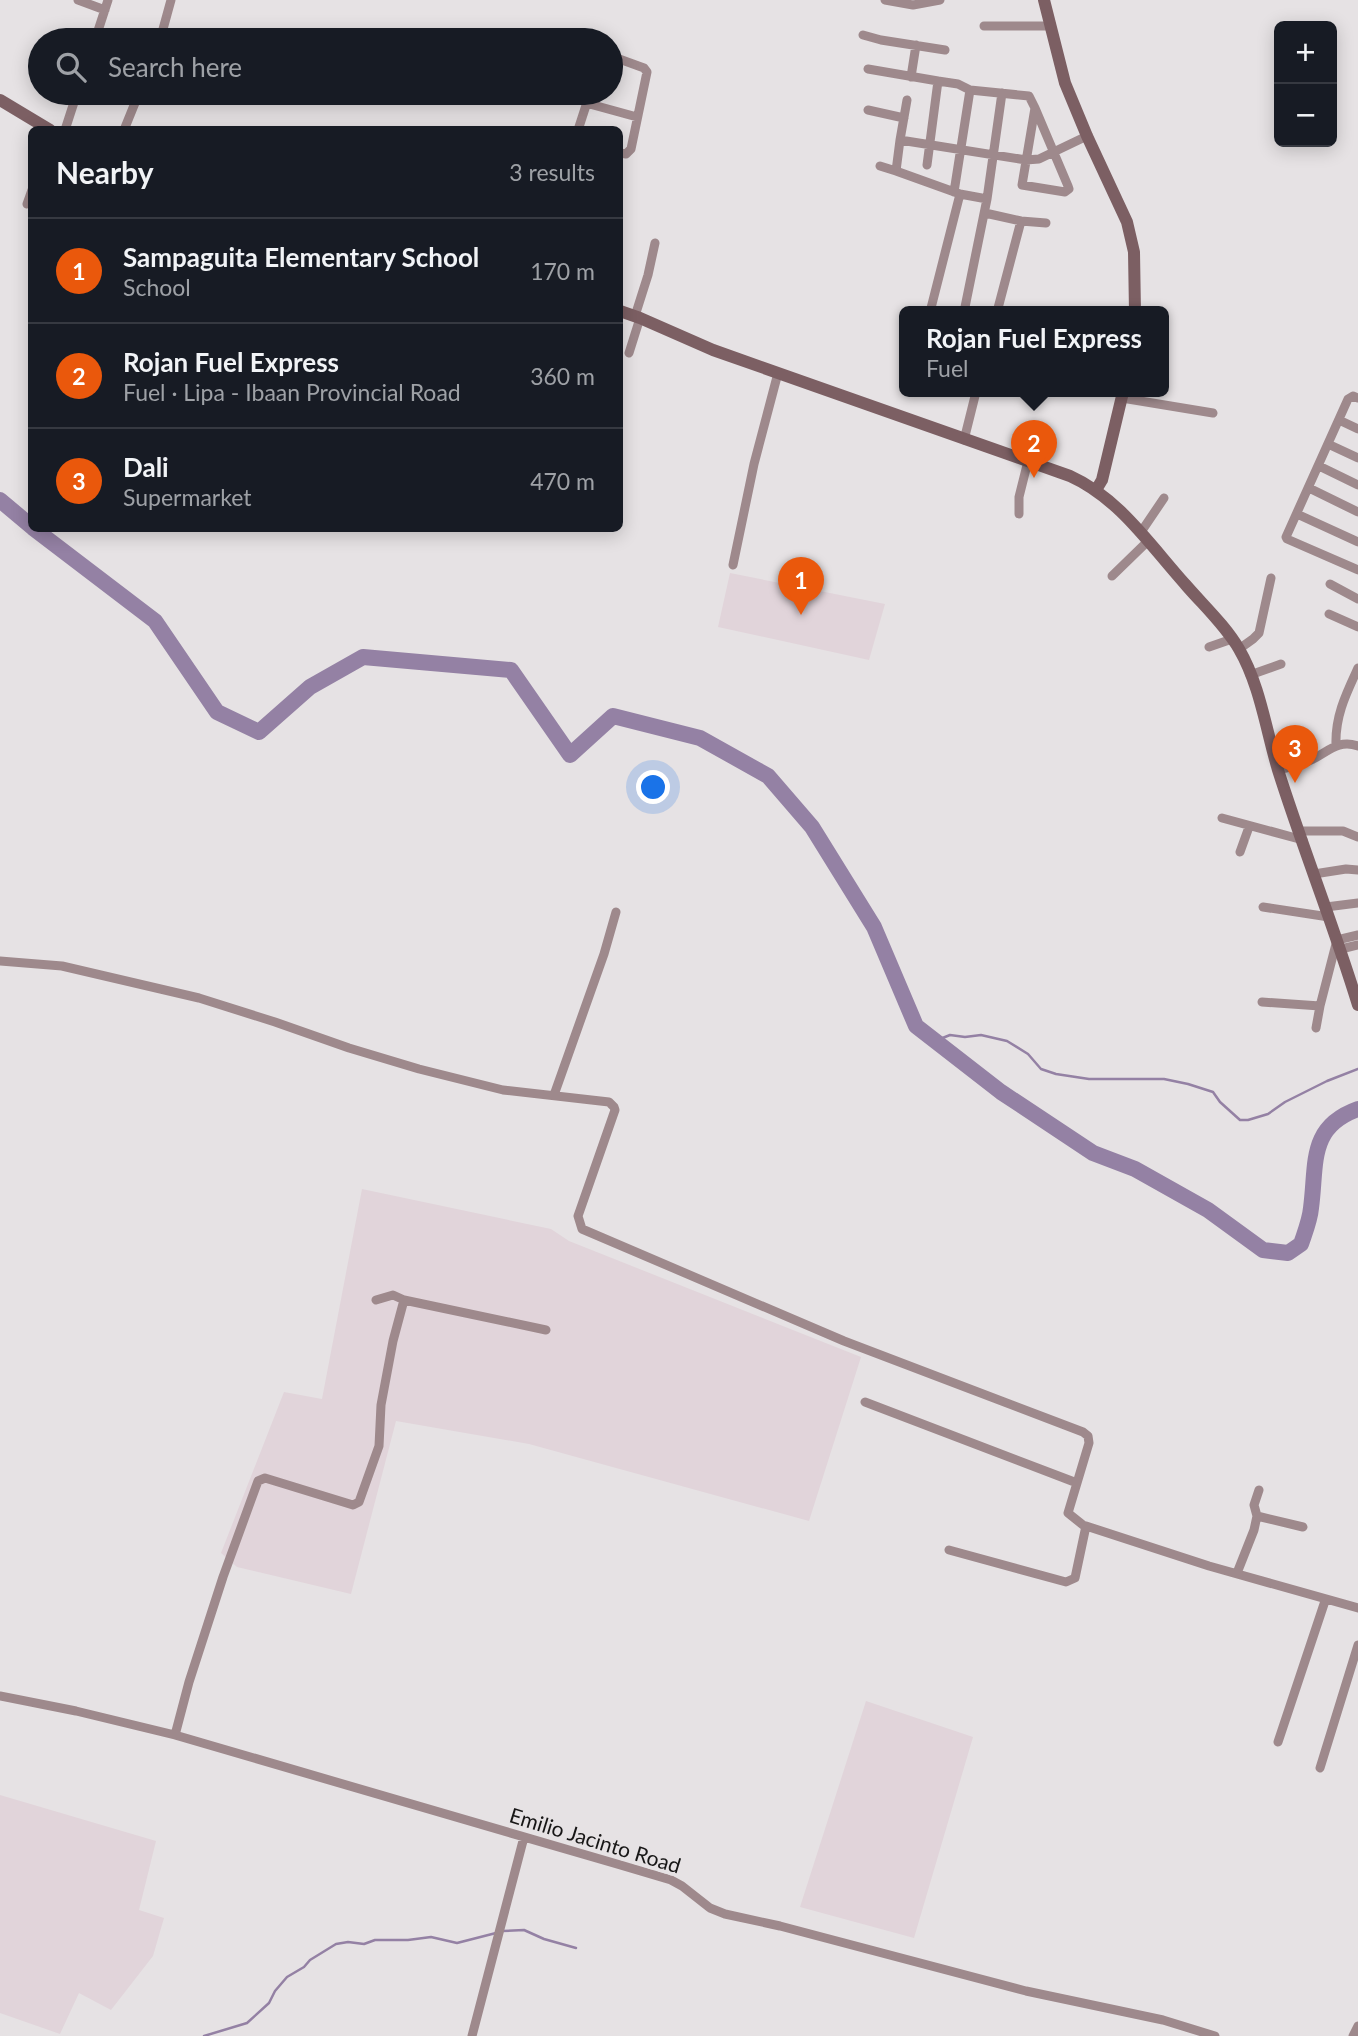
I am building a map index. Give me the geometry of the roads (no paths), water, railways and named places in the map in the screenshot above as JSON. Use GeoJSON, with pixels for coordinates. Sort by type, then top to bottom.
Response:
{"type":"FeatureCollection","features":[{"type":"Feature","properties":{"kind":"main road"},"geometry":{"type":"LineString","coordinates":[[1044,0],[1065,83],[1127,222],[1134,252],[1136,306]]}},
{"type":"Feature","properties":{"kind":"main road"},"geometry":{"type":"LineString","coordinates":[[0,100],[43,126]]}},
{"type":"Feature","properties":{"kind":"main road"},"geometry":{"type":"LineString","coordinates":[[623,312],[713,350],[1070,476],[1096,490],[1120,510],[1236,644],[1256,687],[1278,770],[1358,1006]]}},
{"type":"Feature","properties":{"kind":"main road"},"geometry":{"type":"LineString","coordinates":[[1096,490],[1102,480],[1123,397]]}},
{"type":"Feature","properties":{"kind":"street"},"geometry":{"type":"LineString","coordinates":[[78,0],[107,5],[99,28]]}},
{"type":"Feature","properties":{"kind":"street"},"geometry":{"type":"LineString","coordinates":[[163,28],[171,0]]}},
{"type":"Feature","properties":{"kind":"street"},"geometry":{"type":"LineString","coordinates":[[885,0],[905,5],[940,0]]}},
{"type":"Feature","properties":{"kind":"street"},"geometry":{"type":"LineString","coordinates":[[984,26],[1050,26]]}},
{"type":"Feature","properties":{"kind":"street"},"geometry":{"type":"LineString","coordinates":[[863,35],[945,50]]}},
{"type":"Feature","properties":{"kind":"street"},"geometry":{"type":"LineString","coordinates":[[911,76],[916,45]]}},
{"type":"Feature","properties":{"kind":"street"},"geometry":{"type":"LineString","coordinates":[[623,61],[646,70],[631,149],[623,154]]}},
{"type":"Feature","properties":{"kind":"street"},"geometry":{"type":"LineString","coordinates":[[868,69],[958,85],[970,90],[1030,96],[1068,186],[1069,189],[1065,192],[1022,185],[1035,108]]}},
{"type":"Feature","properties":{"kind":"street"},"geometry":{"type":"LineString","coordinates":[[927,165],[938,81]]}},
{"type":"Feature","properties":{"kind":"street"},"geometry":{"type":"LineString","coordinates":[[931,306],[957,193],[970,90]]}},
{"type":"Feature","properties":{"kind":"street"},"geometry":{"type":"LineString","coordinates":[[965,306],[985,212],[1002,93]]}},
{"type":"Feature","properties":{"kind":"street"},"geometry":{"type":"LineString","coordinates":[[896,171],[907,100]]}},
{"type":"Feature","properties":{"kind":"street"},"geometry":{"type":"LineString","coordinates":[[66,126],[73,105]]}},
{"type":"Feature","properties":{"kind":"street"},"geometry":{"type":"LineString","coordinates":[[126,126],[134,105]]}},
{"type":"Feature","properties":{"kind":"street"},"geometry":{"type":"LineString","coordinates":[[579,126],[585,105]]}},
{"type":"Feature","properties":{"kind":"street"},"geometry":{"type":"LineString","coordinates":[[593,105],[637,117]]}},
{"type":"Feature","properties":{"kind":"street"},"geometry":{"type":"LineString","coordinates":[[868,110],[904,118]]}},
{"type":"Feature","properties":{"kind":"street"},"geometry":{"type":"LineString","coordinates":[[900,140],[1026,160],[1054,154],[1087,136]]}},
{"type":"Feature","properties":{"kind":"street"},"geometry":{"type":"LineString","coordinates":[[880,166],[957,193],[987,200]]}},
{"type":"Feature","properties":{"kind":"street"},"geometry":{"type":"LineString","coordinates":[[985,212],[1046,223]]}},
{"type":"Feature","properties":{"kind":"street"},"geometry":{"type":"LineString","coordinates":[[999,306],[1021,220]]}},
{"type":"Feature","properties":{"kind":"street"},"geometry":{"type":"LineString","coordinates":[[629,353],[655,243]]}},
{"type":"Feature","properties":{"kind":"street"},"geometry":{"type":"LineString","coordinates":[[733,565],[754,464],[778,373]]}},
{"type":"Feature","properties":{"kind":"street"},"geometry":{"type":"LineString","coordinates":[[964,439],[975,397]]}},
{"type":"Feature","properties":{"kind":"street"},"geometry":{"type":"LineString","coordinates":[[1133,397],[1213,413]]}},
{"type":"Feature","properties":{"kind":"street"},"geometry":{"type":"LineString","coordinates":[[1354,397],[1348,399],[1286,534],[1287,540],[1358,570]]}},
{"type":"Feature","properties":{"kind":"street"},"geometry":{"type":"LineString","coordinates":[[1339,420],[1358,429]]}},
{"type":"Feature","properties":{"kind":"street"},"geometry":{"type":"LineString","coordinates":[[1328,444],[1358,458]]}},
{"type":"Feature","properties":{"kind":"street"},"geometry":{"type":"LineString","coordinates":[[1019,514],[1019,497],[1028,461]]}},
{"type":"Feature","properties":{"kind":"street"},"geometry":{"type":"LineString","coordinates":[[1319,466],[1358,485]]}},
{"type":"Feature","properties":{"kind":"street"},"geometry":{"type":"LineString","coordinates":[[1309,488],[1358,512]]}},
{"type":"Feature","properties":{"kind":"street"},"geometry":{"type":"LineString","coordinates":[[1112,576],[1144,537],[1164,498]]}},
{"type":"Feature","properties":{"kind":"street"},"geometry":{"type":"LineString","coordinates":[[1297,514],[1358,542]]}},
{"type":"Feature","properties":{"kind":"street"},"geometry":{"type":"LineString","coordinates":[[1209,647],[1254,639],[1259,633],[1271,578]]}},
{"type":"Feature","properties":{"kind":"street"},"geometry":{"type":"LineString","coordinates":[[1330,584],[1358,598]]}},
{"type":"Feature","properties":{"kind":"street"},"geometry":{"type":"LineString","coordinates":[[1329,614],[1358,627]]}},
{"type":"Feature","properties":{"kind":"street"},"geometry":{"type":"LineString","coordinates":[[1250,675],[1281,664]]}},
{"type":"Feature","properties":{"kind":"street"},"geometry":{"type":"LineString","coordinates":[[1336,745],[1335,728],[1338,715],[1354,685],[1358,668]]}},
{"type":"Feature","properties":{"kind":"street"},"geometry":{"type":"LineString","coordinates":[[1278,770],[1310,760],[1336,745],[1345,743],[1358,746]]}},
{"type":"Feature","properties":{"kind":"street"},"geometry":{"type":"LineString","coordinates":[[1222,818],[1249,827],[1301,836],[1343,831],[1358,837]]}},
{"type":"Feature","properties":{"kind":"street"},"geometry":{"type":"LineString","coordinates":[[1240,852],[1249,827]]}},
{"type":"Feature","properties":{"kind":"street"},"geometry":{"type":"LineString","coordinates":[[1314,874],[1358,870]]}},
{"type":"Feature","properties":{"kind":"street"},"geometry":{"type":"LineString","coordinates":[[1264,906],[1328,912],[1358,903]]}},
{"type":"Feature","properties":{"kind":"street"},"geometry":{"type":"LineString","coordinates":[[554,1095],[604,954],[616,912]]}},
{"type":"Feature","properties":{"kind":"street"},"geometry":{"type":"LineString","coordinates":[[1316,1028],[1339,945],[1358,935]]}},
{"type":"Feature","properties":{"kind":"street"},"geometry":{"type":"LineString","coordinates":[[1339,945],[1358,945]]}},
{"type":"Feature","properties":{"kind":"street"},"geometry":{"type":"LineString","coordinates":[[0,961],[62,966],[199,998],[349,1048],[503,1090],[609,1102],[614,1107],[578,1216],[582,1229],[844,1341],[1083,1432],[1088,1436],[1089,1443],[1068,1513],[1086,1526],[1325,1601],[1358,1608]]}},
{"type":"Feature","properties":{"kind":"street"},"geometry":{"type":"LineString","coordinates":[[1262,1002],[1320,1006]]}},
{"type":"Feature","properties":{"kind":"street"},"geometry":{"type":"LineString","coordinates":[[376,1300],[393,1295],[404,1300],[546,1330]]}},
{"type":"Feature","properties":{"kind":"street"},"geometry":{"type":"LineString","coordinates":[[175,1735],[223,1577],[258,1481],[265,1478],[353,1505],[359,1502],[379,1446],[381,1405],[404,1300]]}},
{"type":"Feature","properties":{"kind":"street"},"geometry":{"type":"LineString","coordinates":[[865,1402],[1077,1483]]}},
{"type":"Feature","properties":{"kind":"street"},"geometry":{"type":"LineString","coordinates":[[1237,1573],[1258,1516],[1254,1505],[1259,1490]]}},
{"type":"Feature","properties":{"kind":"street"},"geometry":{"type":"LineString","coordinates":[[1258,1516],[1303,1527]]}},
{"type":"Feature","properties":{"kind":"street"},"geometry":{"type":"LineString","coordinates":[[949,1550],[1066,1582],[1075,1578],[1086,1526]]}},
{"type":"Feature","properties":{"kind":"street"},"geometry":{"type":"LineString","coordinates":[[1278,1742],[1325,1601]]}},
{"type":"Feature","properties":{"kind":"street"},"geometry":{"type":"LineString","coordinates":[[1320,1768],[1358,1645]]}},
{"type":"Feature","properties":{"kind":"street","name":"Emilio Jacinto Road"},"geometry":{"type":"LineString","coordinates":[[0,1696],[175,1735],[671,1881],[682,1885],[710,1908],[725,1914],[1026,1991],[1163,2020],[1215,2036]]}},
{"type":"Feature","properties":{"kind":"street"},"geometry":{"type":"LineString","coordinates":[[472,2036],[524,1837]]}},
{"type":"Feature","properties":{"kind":"street"},"geometry":{"type":"LineString","coordinates":[[1353,2036],[1358,2026]]}},
{"type":"Feature","properties":{"kind":"waterway"},"geometry":{"type":"LineString","coordinates":[[0,500],[28,524]]}},
{"type":"Feature","properties":{"kind":"waterway"},"geometry":{"type":"LineString","coordinates":[[38,532],[155,621],[217,712],[259,732],[310,687],[363,657],[511,670],[570,755],[613,716],[700,738],[768,776],[812,827],[874,927],[916,1026],[1001,1092],[1093,1153],[1135,1169],[1208,1210],[1263,1250],[1288,1253],[1301,1244],[1310,1217],[1315,1162],[1323,1136],[1330,1126],[1358,1109]]}},
{"type":"Feature","properties":{"kind":"waterway"},"geometry":{"type":"LineString","coordinates":[[935,1041],[950,1035],[981,1035],[1007,1041],[1028,1054],[1041,1069],[1056,1074],[1089,1079],[1164,1079],[1188,1084],[1213,1092],[1240,1120],[1268,1114],[1285,1102],[1358,1069]]}},
{"type":"Feature","properties":{"kind":"waterway"},"geometry":{"type":"LineString","coordinates":[[502,1931],[524,1930],[576,1948]]}},
{"type":"Feature","properties":{"kind":"waterway"},"geometry":{"type":"LineString","coordinates":[[204,2036],[247,2023],[269,2003],[287,1977],[336,1944],[431,1937],[457,1943],[496,1933]]}},
{"type":"Feature","properties":{"kind":"place","name":"Rojan Fuel Express"},"geometry":{"type":"Point","coordinates":[1034,478]}},
{"type":"Feature","properties":{"kind":"place","name":"Sampaguita Elementary School"},"geometry":{"type":"Point","coordinates":[801,615]}},
{"type":"Feature","properties":{"kind":"place","name":"Dali"},"geometry":{"type":"Point","coordinates":[1295,783]}}]}
